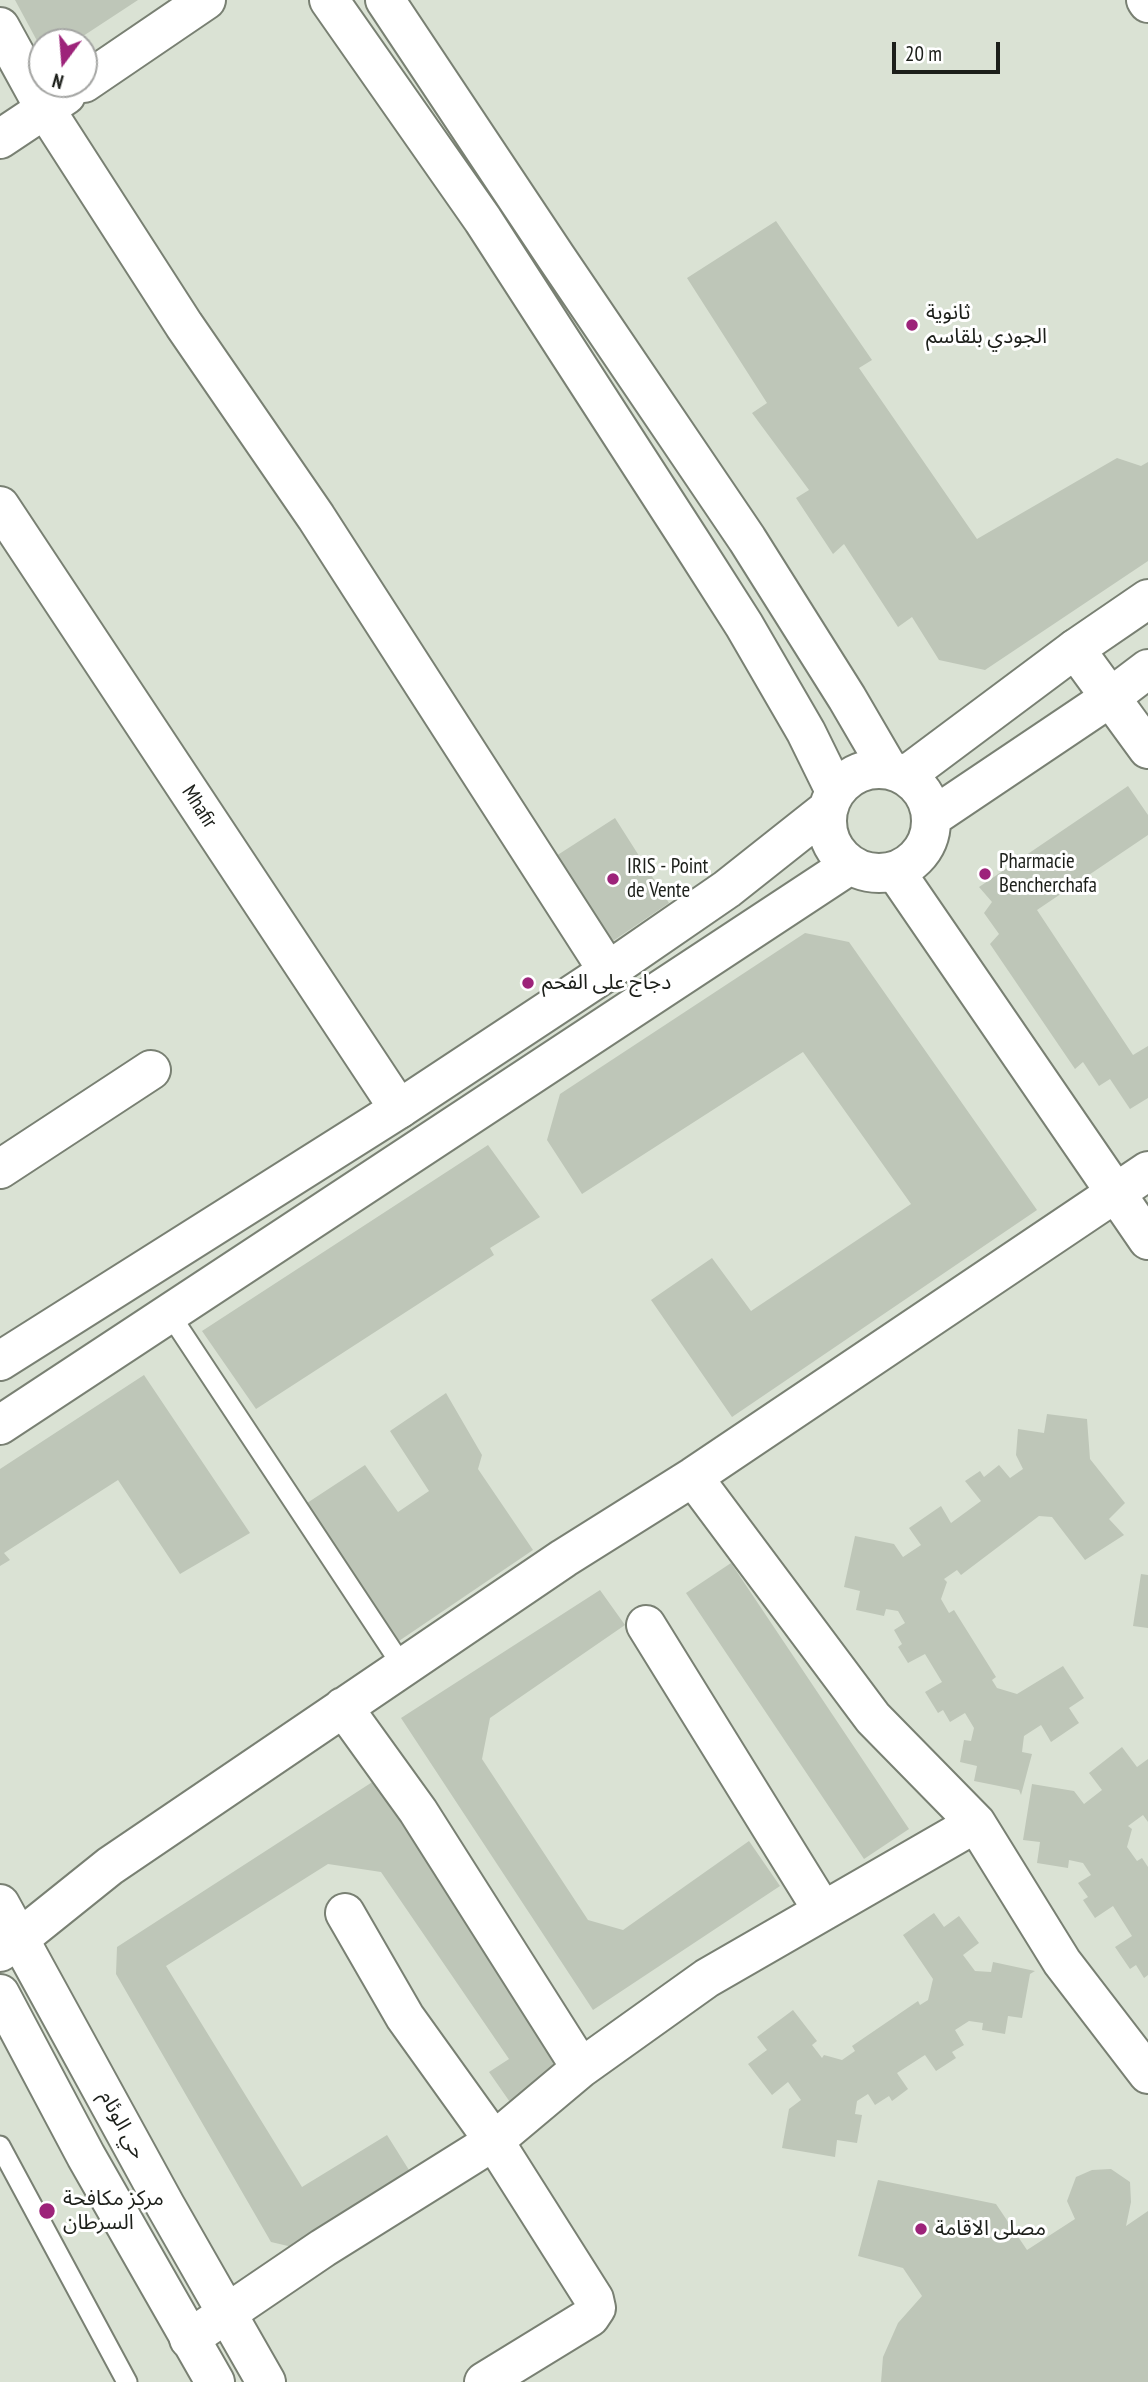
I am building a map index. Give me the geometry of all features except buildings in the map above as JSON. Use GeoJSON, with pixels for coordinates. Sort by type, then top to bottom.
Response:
{"type":"FeatureCollection","features":[{"type":"Feature","properties":{"kind":"street"},"geometry":{"type":"LineString","coordinates":[[98,73],[205,0]]}},
{"type":"Feature","properties":{"kind":"street"},"geometry":{"type":"LineString","coordinates":[[329,0],[483,220],[744,625],[806,733],[832,800],[827,824],[830,840],[838,854],[850,865],[877,874],[895,871],[910,863],[922,851],[930,835],[931,818],[927,802],[918,787],[897,773],[747,540],[385,0]]}},
{"type":"Feature","properties":{"kind":"street"},"geometry":{"type":"LineString","coordinates":[[0,27],[46,109],[184,325],[316,517],[608,971]]}},
{"type":"Feature","properties":{"kind":"street"},"geometry":{"type":"LineString","coordinates":[[0,139],[62,98]]}},
{"type":"Feature","properties":{"kind":"street","name":"Mhafir"},"geometry":{"type":"LineString","coordinates":[[0,506],[399,1109]]}},
{"type":"Feature","properties":{"kind":"street"},"geometry":{"type":"LineString","coordinates":[[3,1351],[399,1109],[727,889],[832,800],[858,774],[873,769],[897,773],[1148,599]]}},
{"type":"Feature","properties":{"kind":"street"},"geometry":{"type":"LineString","coordinates":[[1076,649],[1148,749]]}},
{"type":"Feature","properties":{"kind":"street"},"geometry":{"type":"LineString","coordinates":[[931,818],[1111,697],[1148,669]]}},
{"type":"Feature","properties":{"kind":"street"},"geometry":{"type":"LineString","coordinates":[[0,1425],[850,865]]}},
{"type":"Feature","properties":{"kind":"street"},"geometry":{"type":"LineString","coordinates":[[895,871],[1148,1240]]}},
{"type":"Feature","properties":{"kind":"street"},"geometry":{"type":"LineString","coordinates":[[0,1169],[151,1070]]}},
{"type":"Feature","properties":{"kind":"street"},"geometry":{"type":"LineString","coordinates":[[10,1945],[110,1866],[343,1707],[1148,1171]]}},
{"type":"Feature","properties":{"kind":"street"},"geometry":{"type":"LineString","coordinates":[[692,1477],[873,1718],[976,1823],[1062,1962],[1148,2074]]}},
{"type":"Feature","properties":{"kind":"street"},"geometry":{"type":"LineString","coordinates":[[646,1625],[823,1910]]}},
{"type":"Feature","properties":{"kind":"street"},"geometry":{"type":"LineString","coordinates":[[343,1707],[418,1811],[581,2068]]}},
{"type":"Feature","properties":{"kind":"street"},"geometry":{"type":"LineString","coordinates":[[189,2339],[323,2248],[494,2141],[581,2068],[707,1978],[976,1823]]}},
{"type":"Feature","properties":{"kind":"street","name":"حي الوئام"},"geometry":{"type":"LineString","coordinates":[[0,1904],[10,1945],[165,2204],[266,2382]]}},
{"type":"Feature","properties":{"kind":"street"},"geometry":{"type":"LineString","coordinates":[[345,1913],[405,2017],[494,2141],[594,2300],[596,2308],[590,2317],[484,2382]]}},
{"type":"Feature","properties":{"kind":"street"},"geometry":{"type":"LineString","coordinates":[[0,1994],[86,2156],[215,2382]]}},
{"type":"Feature","properties":{"kind":"lane"},"geometry":{"type":"LineString","coordinates":[[169,1313],[403,1667]]}},
{"type":"Feature","properties":{"kind":"lane"},"geometry":{"type":"LineString","coordinates":[[0,2146],[127,2382]]}},
{"type":"Feature","properties":{"kind":"place","name":"ثانوية الجودي بلقاسم"},"geometry":{"type":"Point","coordinates":[912,325]}},
{"type":"Feature","properties":{"kind":"place","name":"Pharmacie Bencherchafa"},"geometry":{"type":"Point","coordinates":[985,874]}},
{"type":"Feature","properties":{"kind":"place","name":"IRIS - Point de Vente"},"geometry":{"type":"Point","coordinates":[613,879]}},
{"type":"Feature","properties":{"kind":"place","name":"دجاج على الفحم"},"geometry":{"type":"Point","coordinates":[528,983]}},
{"type":"Feature","properties":{"kind":"place","name":"مركز مكافحة السرطان"},"geometry":{"type":"Point","coordinates":[47,2211]}},
{"type":"Feature","properties":{"kind":"place","name":"مصلى الاقامة"},"geometry":{"type":"Point","coordinates":[921,2229]}}]}
